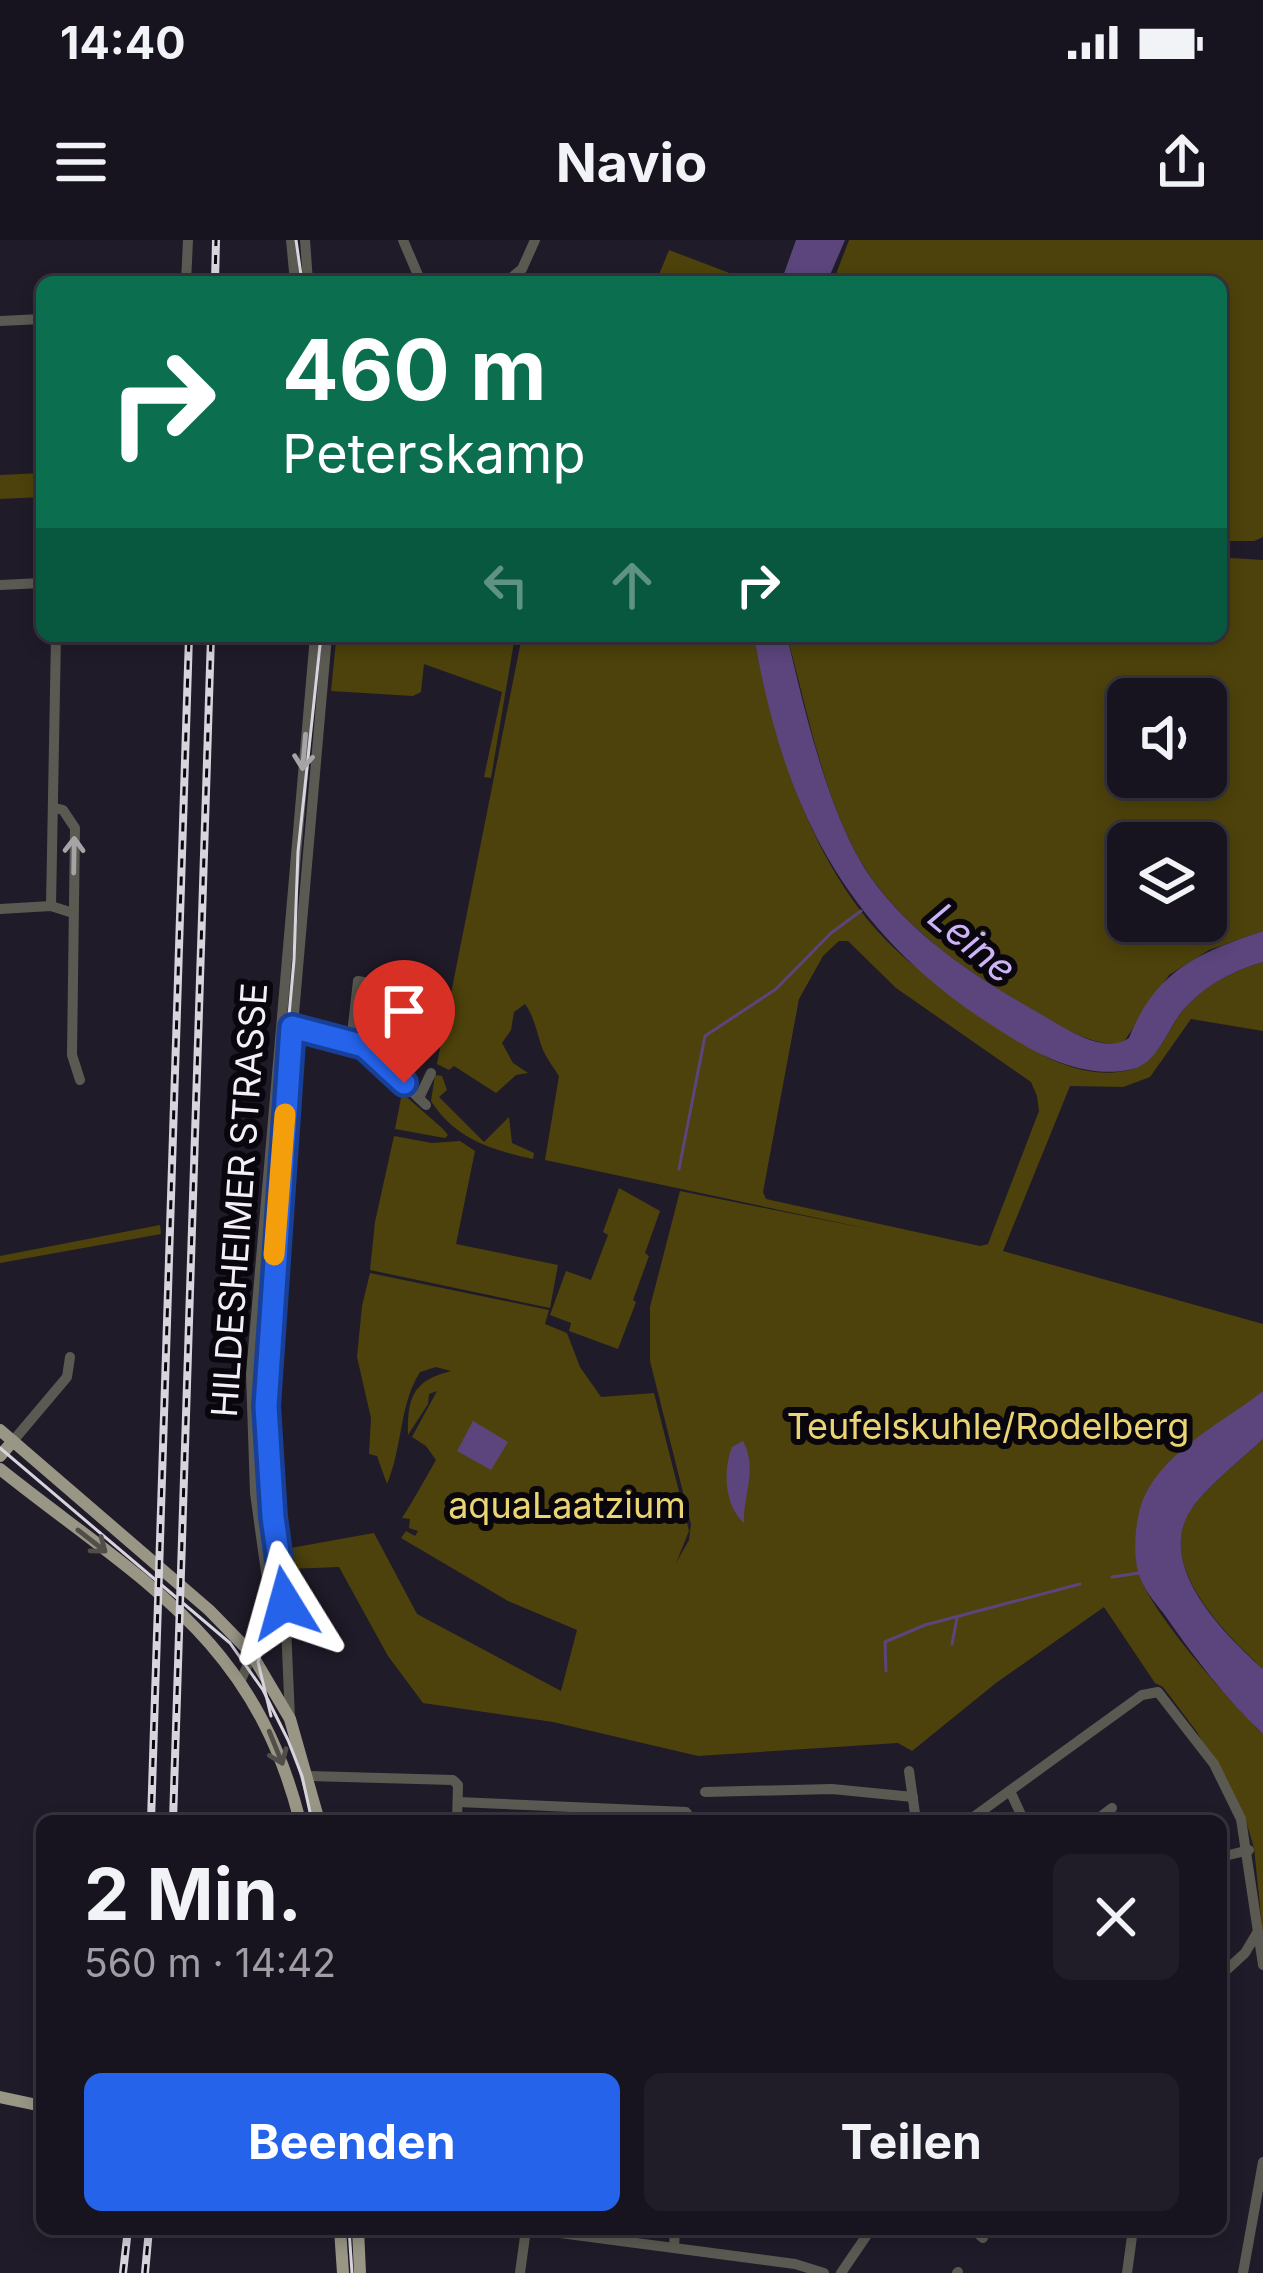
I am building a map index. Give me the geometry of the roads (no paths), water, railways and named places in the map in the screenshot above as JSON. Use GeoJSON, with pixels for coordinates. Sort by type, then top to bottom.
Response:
{"type":"FeatureCollection","features":[{"type":"Feature","properties":{"kind":"main road"},"geometry":{"type":"LineString","coordinates":[[0,1430],[209,1610],[251,1653],[290,1719]]}},
{"type":"Feature","properties":{"kind":"main road"},"geometry":{"type":"LineString","coordinates":[[0,1456],[13,1441]]}},
{"type":"Feature","properties":{"kind":"main road"},"geometry":{"type":"LineString","coordinates":[[0,1469],[195,1625],[241,1680],[276,1745],[298,1815]]}},
{"type":"Feature","properties":{"kind":"main road","name":"HILDESHEIMER STRASSE"},"geometry":{"type":"LineString","coordinates":[[290,1719],[318,1815]]}},
{"type":"Feature","properties":{"kind":"main road"},"geometry":{"type":"LineString","coordinates":[[0,2097],[36,2105]]}},
{"type":"Feature","properties":{"kind":"main road"},"geometry":{"type":"LineString","coordinates":[[340,2235],[343,2273]]}},
{"type":"Feature","properties":{"kind":"main road"},"geometry":{"type":"LineString","coordinates":[[358,2235],[360,2273]]}},
{"type":"Feature","properties":{"kind":"street"},"geometry":{"type":"LineString","coordinates":[[186,276],[188,240]]}},
{"type":"Feature","properties":{"kind":"street"},"geometry":{"type":"LineString","coordinates":[[291,240],[294,276]]}},
{"type":"Feature","properties":{"kind":"street"},"geometry":{"type":"LineString","coordinates":[[305,240],[308,276]]}},
{"type":"Feature","properties":{"kind":"street"},"geometry":{"type":"LineString","coordinates":[[403,240],[418,276]]}},
{"type":"Feature","properties":{"kind":"street"},"geometry":{"type":"LineString","coordinates":[[513,276],[522,269],[535,240]]}},
{"type":"Feature","properties":{"kind":"street"},"geometry":{"type":"LineString","coordinates":[[0,321],[36,319]]}},
{"type":"Feature","properties":{"kind":"street"},"geometry":{"type":"LineString","coordinates":[[0,585],[36,583]]}},
{"type":"Feature","properties":{"kind":"street"},"geometry":{"type":"LineString","coordinates":[[51,907],[56,642]]}},
{"type":"Feature","properties":{"kind":"street","name":"HILDESHEIMER STRASSE"},"geometry":{"type":"LineString","coordinates":[[290,1719],[285,1603],[273,1517],[266,1406],[315,642]]}},
{"type":"Feature","properties":{"kind":"street","name":"HILDESHEIMER STRASSE"},"geometry":{"type":"LineString","coordinates":[[241,1680],[265,1626],[269,1601],[255,1501],[251,1374],[326,642]]}},
{"type":"Feature","properties":{"kind":"street"},"geometry":{"type":"LineString","coordinates":[[55,808],[63,810],[75,828],[73,1055],[80,1080]]}},
{"type":"Feature","properties":{"kind":"street"},"geometry":{"type":"LineString","coordinates":[[0,908],[51,907],[74,913]]}},
{"type":"Feature","properties":{"kind":"street"},"geometry":{"type":"LineString","coordinates":[[351,1042],[358,981],[413,992]]}},
{"type":"Feature","properties":{"kind":"street"},"geometry":{"type":"LineString","coordinates":[[287,1027],[351,1042],[375,1055],[423,1101],[431,1073]]}},
{"type":"Feature","properties":{"kind":"street"},"geometry":{"type":"LineString","coordinates":[[13,1441],[67,1377],[70,1357]]}},
{"type":"Feature","properties":{"kind":"street"},"geometry":{"type":"LineString","coordinates":[[976,1815],[1142,1695],[1158,1692],[1214,1764],[1241,1819],[1263,1964]]}},
{"type":"Feature","properties":{"kind":"street"},"geometry":{"type":"LineString","coordinates":[[909,1772],[915,1815]]}},
{"type":"Feature","properties":{"kind":"street"},"geometry":{"type":"LineString","coordinates":[[309,1776],[453,1780],[458,1785],[457,1815]]}},
{"type":"Feature","properties":{"kind":"street"},"geometry":{"type":"LineString","coordinates":[[705,1792],[832,1789],[913,1797]]}},
{"type":"Feature","properties":{"kind":"street"},"geometry":{"type":"LineString","coordinates":[[1010,1791],[1021,1815]]}},
{"type":"Feature","properties":{"kind":"street"},"geometry":{"type":"LineString","coordinates":[[458,1802],[673,1815]]}},
{"type":"Feature","properties":{"kind":"street"},"geometry":{"type":"LineString","coordinates":[[1103,1815],[1112,1808]]}},
{"type":"Feature","properties":{"kind":"street"},"geometry":{"type":"LineString","coordinates":[[1227,1856],[1249,1850]]}},
{"type":"Feature","properties":{"kind":"street"},"geometry":{"type":"LineString","coordinates":[[1227,1970],[1259,1930]]}},
{"type":"Feature","properties":{"kind":"street"},"geometry":{"type":"LineString","coordinates":[[1243,2273],[1263,2162]]}},
{"type":"Feature","properties":{"kind":"street"},"geometry":{"type":"LineString","coordinates":[[520,2273],[527,2235]]}},
{"type":"Feature","properties":{"kind":"street"},"geometry":{"type":"LineString","coordinates":[[574,2235],[796,2264],[824,2273]]}},
{"type":"Feature","properties":{"kind":"street"},"geometry":{"type":"LineString","coordinates":[[674,2235],[674,2248]]}},
{"type":"Feature","properties":{"kind":"street"},"geometry":{"type":"LineString","coordinates":[[841,2273],[867,2235]]}},
{"type":"Feature","properties":{"kind":"street"},"geometry":{"type":"LineString","coordinates":[[1127,2273],[1132,2235]]}},
{"type":"Feature","properties":{"kind":"waterway"},"geometry":{"type":"LineString","coordinates":[[679,1169],[705,1036],[776,989],[831,933],[861,911]]}},
{"type":"Feature","properties":{"kind":"waterway"},"geometry":{"type":"LineString","coordinates":[[1112,1577],[1139,1573]]}},
{"type":"Feature","properties":{"kind":"waterway"},"geometry":{"type":"LineString","coordinates":[[886,1671],[885,1642],[925,1625],[1080,1584]]}},
{"type":"Feature","properties":{"kind":"waterway"},"geometry":{"type":"LineString","coordinates":[[952,1644],[957,1618]]}},
{"type":"Feature","properties":{"kind":"tram line"},"geometry":{"type":"LineString","coordinates":[[296,240],[301,276]]}},
{"type":"Feature","properties":{"kind":"tram line"},"geometry":{"type":"LineString","coordinates":[[271,1716],[258,1662],[276,1607],[262,1517],[254,1403],[294,960],[298,852],[320,642]]}},
{"type":"Feature","properties":{"kind":"tram line"},"geometry":{"type":"LineString","coordinates":[[0,1448],[230,1643],[263,1690],[288,1740],[311,1815]]}},
{"type":"Feature","properties":{"kind":"tram line"},"geometry":{"type":"LineString","coordinates":[[349,2235],[352,2273]]}},
{"type":"Feature","properties":{"kind":"railway"},"geometry":{"type":"LineString","coordinates":[[215,276],[216,240]]}},
{"type":"Feature","properties":{"kind":"railway"},"geometry":{"type":"LineString","coordinates":[[151,1815],[189,642]]}},
{"type":"Feature","properties":{"kind":"railway"},"geometry":{"type":"LineString","coordinates":[[173,1815],[211,642]]}},
{"type":"Feature","properties":{"kind":"railway"},"geometry":{"type":"LineString","coordinates":[[123,2273],[127,2235]]}},
{"type":"Feature","properties":{"kind":"railway"},"geometry":{"type":"LineString","coordinates":[[145,2273],[148,2235]]}},
{"type":"Feature","properties":{"kind":"water label","name":"Leine"},"geometry":{"type":"Point","coordinates":[973,942]}},
{"type":"Feature","properties":{"kind":"park label","name":"Teufelskuhle/Rodelberg"},"geometry":{"type":"Point","coordinates":[988,1426]}},
{"type":"Feature","properties":{"kind":"park label","name":"aquaLaatzium"},"geometry":{"type":"Point","coordinates":[567,1505]}}]}
